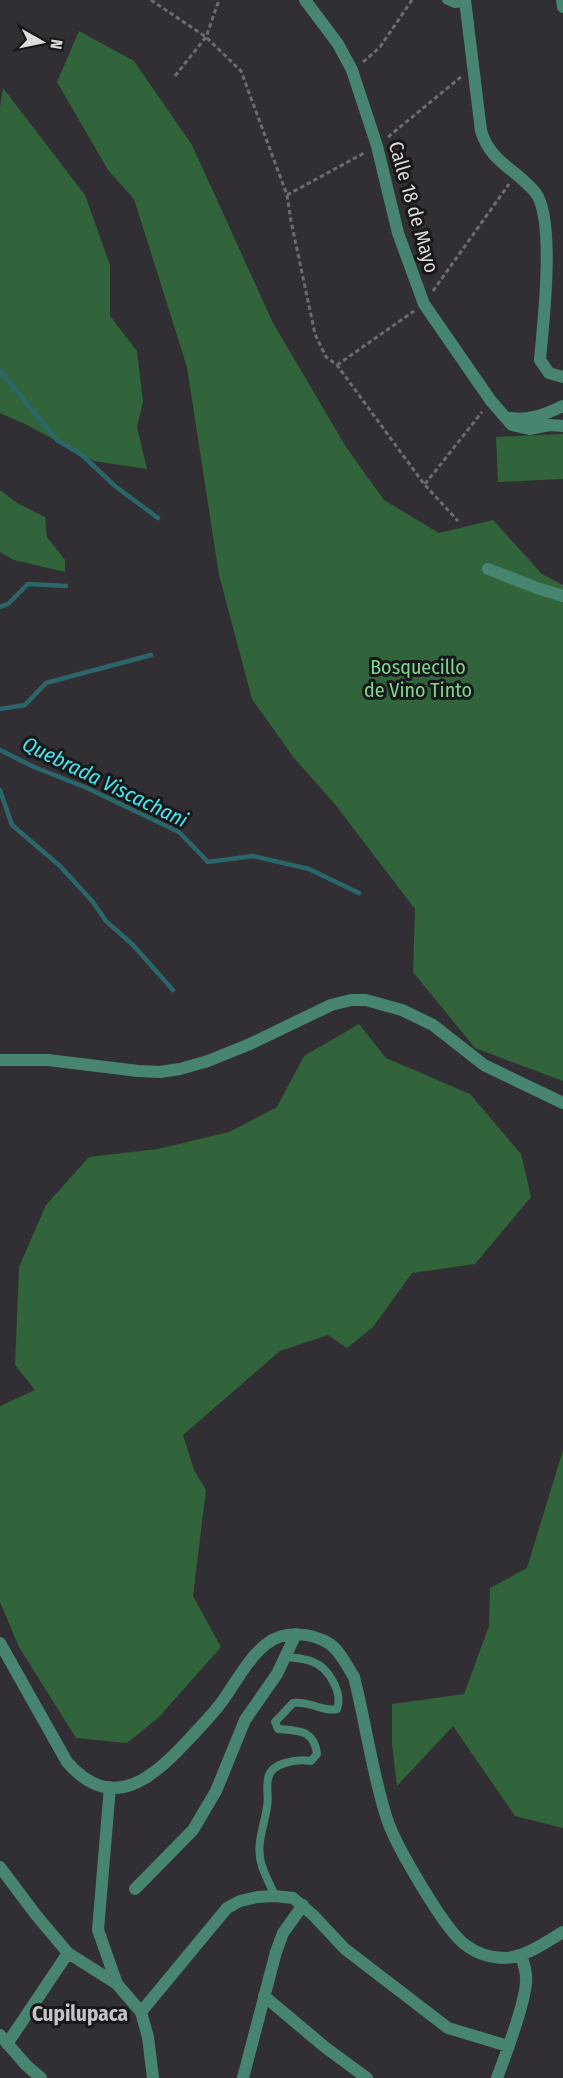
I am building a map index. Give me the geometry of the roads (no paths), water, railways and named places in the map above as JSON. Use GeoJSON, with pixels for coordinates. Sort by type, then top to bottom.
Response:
{"type":"FeatureCollection","features":[{"type":"Feature","properties":{"kind":"street","name":"Calle 18 de Mayo"},"geometry":{"type":"LineString","coordinates":[[305,0],[338,44],[352,70],[377,146],[398,233],[424,304],[491,401],[504,416]]}},
{"type":"Feature","properties":{"kind":"street"},"geometry":{"type":"LineString","coordinates":[[562,0],[563,7]]}},
{"type":"Feature","properties":{"kind":"street"},"geometry":{"type":"LineString","coordinates":[[465,1],[472,67],[485,144],[491,154],[535,192],[542,204],[545,219],[546,256],[540,360],[549,373],[563,377]]}},
{"type":"Feature","properties":{"kind":"street"},"geometry":{"type":"LineString","coordinates":[[504,416],[524,419],[539,417],[563,406]]}},
{"type":"Feature","properties":{"kind":"street"},"geometry":{"type":"LineString","coordinates":[[504,416],[512,425],[529,429],[550,425],[563,426]]}},
{"type":"Feature","properties":{"kind":"street"},"geometry":{"type":"LineString","coordinates":[[489,569],[563,596]]}},
{"type":"Feature","properties":{"kind":"street"},"geometry":{"type":"LineString","coordinates":[[0,1060],[48,1060],[138,1071],[160,1072],[180,1069],[208,1061],[250,1044],[331,1005],[351,1000],[366,1000],[402,1010],[433,1025],[484,1065],[563,1103]]}},
{"type":"Feature","properties":{"kind":"street"},"geometry":{"type":"LineString","coordinates":[[135,1889],[193,1830],[216,1791],[245,1720],[277,1674],[296,1634]]}},
{"type":"Feature","properties":{"kind":"street"},"geometry":{"type":"LineString","coordinates":[[0,1642],[67,1762],[78,1776],[92,1783],[110,1787],[128,1787],[150,1776],[178,1751],[220,1705],[266,1644],[279,1637],[296,1634],[312,1636],[331,1645],[354,1677],[388,1821],[416,1877],[465,1945],[485,1956],[506,1958],[521,1955],[563,1932]]}},
{"type":"Feature","properties":{"kind":"street"},"geometry":{"type":"LineString","coordinates":[[110,1787],[98,1930],[117,1984]]}},
{"type":"Feature","properties":{"kind":"street"},"geometry":{"type":"LineString","coordinates":[[0,1867],[68,1953],[117,1984],[141,2012],[148,2037],[153,2078]]}},
{"type":"Feature","properties":{"kind":"street"},"geometry":{"type":"LineString","coordinates":[[141,2012],[227,1908],[240,1901],[275,1896],[293,1899],[303,1905],[345,1949],[448,2028],[508,2046]]}},
{"type":"Feature","properties":{"kind":"street"},"geometry":{"type":"LineString","coordinates":[[243,2078],[283,1933],[303,1905]]}},
{"type":"Feature","properties":{"kind":"street"},"geometry":{"type":"LineString","coordinates":[[42,2078],[26,2065],[4,2039],[68,1953]]}},
{"type":"Feature","properties":{"kind":"street"},"geometry":{"type":"LineString","coordinates":[[497,2078],[526,1984],[526,1971],[521,1955]]}},
{"type":"Feature","properties":{"kind":"street"},"geometry":{"type":"LineString","coordinates":[[264,1996],[326,2048],[367,2078]]}},
{"type":"Feature","properties":{"kind":"lane"},"geometry":{"type":"LineString","coordinates":[[446,0],[455,4],[465,1]]}},
{"type":"Feature","properties":{"kind":"lane"},"geometry":{"type":"LineString","coordinates":[[275,1896],[261,1865],[259,1846],[269,1792],[267,1780],[270,1772],[276,1768],[293,1761],[311,1761],[317,1754],[316,1743],[309,1736],[300,1731],[278,1729],[275,1727],[275,1722],[293,1703],[311,1703],[329,1711],[337,1709],[339,1704],[338,1693],[322,1668],[314,1662],[285,1657]]}},
{"type":"Feature","properties":{"kind":"waterway"},"geometry":{"type":"LineString","coordinates":[[0,371],[57,440],[82,455],[115,486],[158,518]]}},
{"type":"Feature","properties":{"kind":"waterway"},"geometry":{"type":"LineString","coordinates":[[0,607],[8,604],[28,584],[66,586]]}},
{"type":"Feature","properties":{"kind":"waterway"},"geometry":{"type":"LineString","coordinates":[[0,709],[25,705],[46,683],[151,655]]}},
{"type":"Feature","properties":{"kind":"waterway","name":"Quebrada Viscachani"},"geometry":{"type":"LineString","coordinates":[[0,750],[179,832],[208,862],[253,856],[309,869],[359,893]]}},
{"type":"Feature","properties":{"kind":"waterway"},"geometry":{"type":"LineString","coordinates":[[0,790],[12,825],[60,866],[93,902],[106,921],[132,944],[173,990]]}},
{"type":"Feature","properties":{"kind":"district","name":"Cupilupaca"},"geometry":{"type":"Point","coordinates":[80,2014]}},
{"type":"Feature","properties":{"kind":"park label","name":"Bosquecillo de Vino Tinto"},"geometry":{"type":"Point","coordinates":[418,678]}}]}
